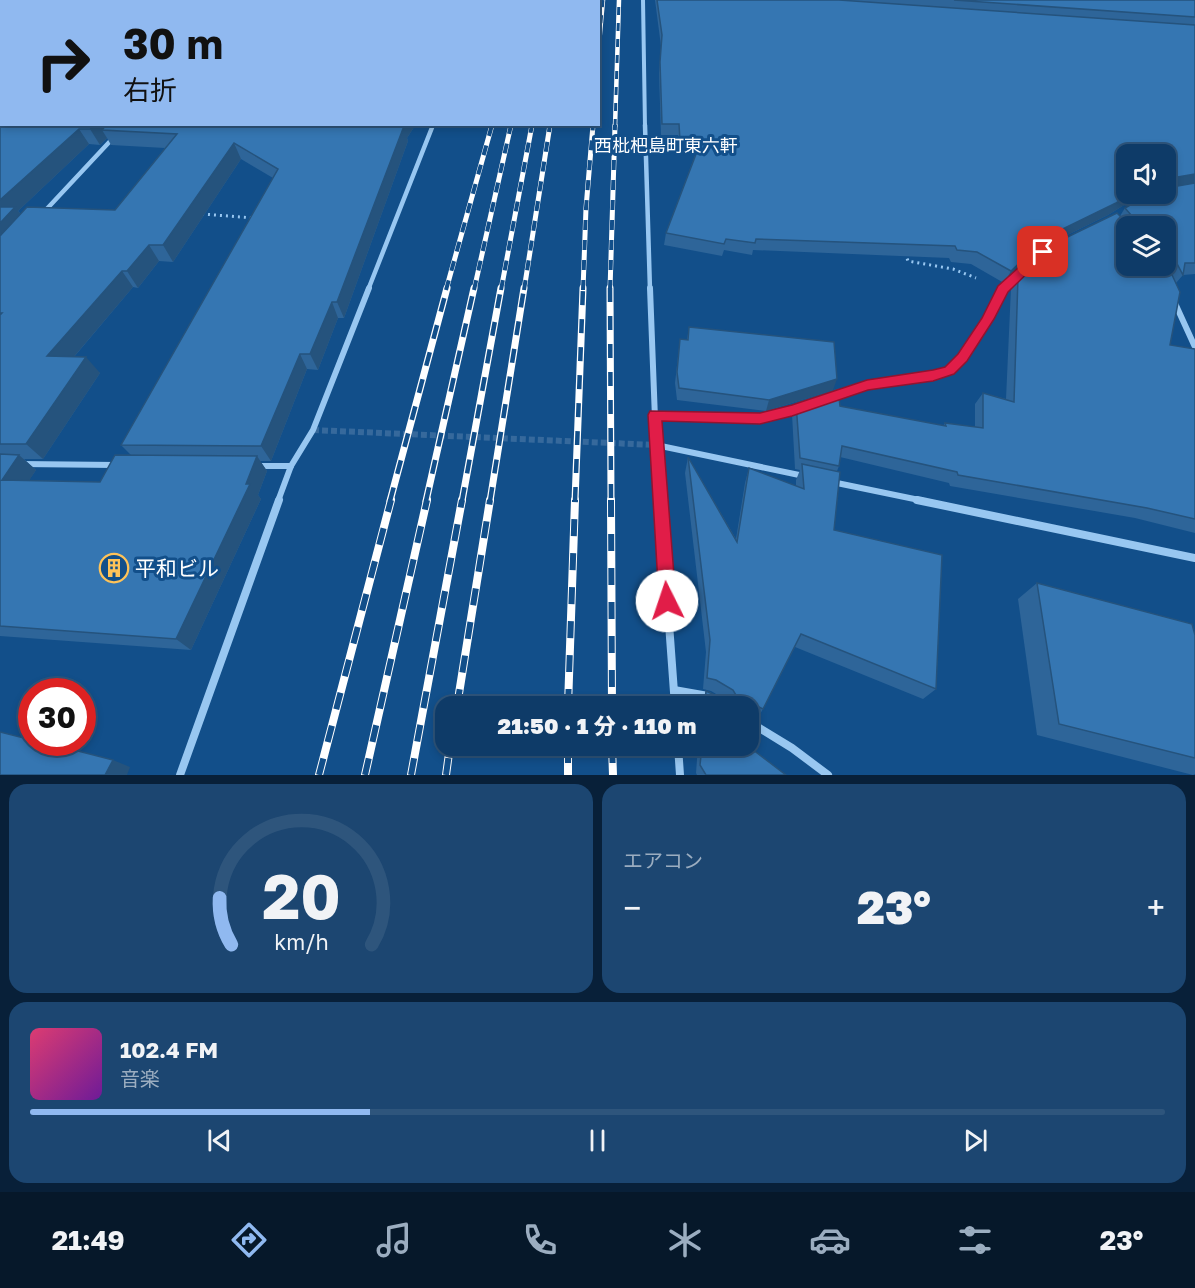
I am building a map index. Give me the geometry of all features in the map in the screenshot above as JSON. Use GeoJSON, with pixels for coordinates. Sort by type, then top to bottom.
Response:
{"type":"FeatureCollection","features":[{"type":"Feature","properties":{"kind":"street"},"geometry":{"type":"LineString","coordinates":[[643,0],[645,156],[656,445],[674,696]]}},
{"type":"Feature","properties":{"kind":"street"},"geometry":{"type":"LineString","coordinates":[[180,775],[291,466],[313,430],[432,126]]}},
{"type":"Feature","properties":{"kind":"street"},"geometry":{"type":"LineString","coordinates":[[35,222],[118,133]]}},
{"type":"Feature","properties":{"kind":"street"},"geometry":{"type":"LineString","coordinates":[[823,399],[867,385],[933,375],[949,370],[962,357],[988,319],[1003,289],[1043,252],[1061,243]]}},
{"type":"Feature","properties":{"kind":"street"},"geometry":{"type":"LineString","coordinates":[[1170,294],[1195,347]]}},
{"type":"Feature","properties":{"kind":"street"},"geometry":{"type":"LineString","coordinates":[[655,415],[760,418],[802,406]]}},
{"type":"Feature","properties":{"kind":"street"},"geometry":{"type":"LineString","coordinates":[[656,445],[808,477]]}},
{"type":"Feature","properties":{"kind":"street"},"geometry":{"type":"LineString","coordinates":[[11,464],[124,465]]}},
{"type":"Feature","properties":{"kind":"street"},"geometry":{"type":"LineString","coordinates":[[243,466],[291,466]]}},
{"type":"Feature","properties":{"kind":"street"},"geometry":{"type":"LineString","coordinates":[[820,479],[1195,558]]}},
{"type":"Feature","properties":{"kind":"street"},"geometry":{"type":"LineString","coordinates":[[674,690],[708,696]]}},
{"type":"Feature","properties":{"kind":"street"},"geometry":{"type":"LineString","coordinates":[[759,728],[792,748],[828,775]]}},
{"type":"Feature","properties":{"kind":"street"},"geometry":{"type":"LineString","coordinates":[[679,756],[680,775]]}},
{"type":"Feature","properties":{"kind":"path"},"geometry":{"type":"LineString","coordinates":[[194,221],[202,214],[257,219]]}},
{"type":"Feature","properties":{"kind":"path"},"geometry":{"type":"LineString","coordinates":[[904,250],[908,261],[953,269],[1003,289]]}},
{"type":"Feature","properties":{"kind":"building"},"geometry":{"type":"Polygon","coordinates":[[[657,0],[839,0],[1195,25],[1195,174],[1176,177],[1176,144],[1116,144],[1116,203],[1048,236],[1011,271],[977,252],[957,250],[955,246],[756,239],[755,243],[726,239],[724,244],[666,233],[701,141],[680,141],[679,124],[662,124],[660,62],[662,35],[657,0]]]}},
{"type":"Feature","properties":{"kind":"building"},"geometry":{"type":"Polygon","coordinates":[[[954,0],[1195,0],[1195,17],[954,0]]]}},
{"type":"Feature","properties":{"kind":"building"},"geometry":{"type":"Polygon","coordinates":[[[0,126],[93,126],[90,129],[79,129],[0,200],[0,126]]]}},
{"type":"Feature","properties":{"kind":"building"},"geometry":{"type":"Polygon","coordinates":[[[105,126],[404,126],[337,302],[332,302],[310,354],[300,354],[261,446],[121,445],[278,169],[234,143],[163,245],[149,245],[127,271],[122,271],[47,356],[86,357],[26,444],[0,444],[0,315],[2,313],[0,313],[0,236],[27,207],[115,210],[177,134],[102,130],[105,126]]]}},
{"type":"Feature","properties":{"kind":"building"},"geometry":{"type":"Polygon","coordinates":[[[1195,183],[1195,263],[1185,263],[1183,275],[1176,262],[1176,216],[1132,216],[1125,208],[1132,204],[1176,204],[1176,186],[1195,183]]]}},
{"type":"Feature","properties":{"kind":"building"},"geometry":{"type":"Polygon","coordinates":[[[0,207],[15,207],[0,223],[0,207]]]}},
{"type":"Feature","properties":{"kind":"building"},"geometry":{"type":"Polygon","coordinates":[[[1117,213],[1120,216],[1116,216],[1116,276],[1173,276],[1180,292],[1170,345],[1195,349],[1195,519],[1147,508],[958,475],[957,472],[842,446],[839,466],[800,458],[796,403],[838,389],[840,406],[946,426],[945,423],[983,428],[983,393],[1014,402],[1018,277],[1053,244],[1117,213]]]}},
{"type":"Feature","properties":{"kind":"building"},"geometry":{"type":"Polygon","coordinates":[[[689,327],[834,342],[837,379],[769,400],[679,388],[677,372],[680,339],[688,340],[689,327]]]}},
{"type":"Feature","properties":{"kind":"building","name":"平和ビル"},"geometry":{"type":"Polygon","coordinates":[[[0,454],[19,455],[2,480],[100,482],[115,455],[257,456],[246,484],[250,484],[176,639],[0,626],[0,454]]]}},
{"type":"Feature","properties":{"kind":"building"},"geometry":{"type":"Polygon","coordinates":[[[688,457],[737,542],[749,468],[804,489],[802,464],[840,472],[834,530],[942,555],[936,689],[801,634],[763,709],[759,707],[759,696],[736,696],[733,690],[716,680],[707,678],[710,640],[688,457]]]}},
{"type":"Feature","properties":{"kind":"building"},"geometry":{"type":"Polygon","coordinates":[[[1037,583],[1192,624],[1195,635],[1195,758],[1059,724],[1037,583]]]}},
{"type":"Feature","properties":{"kind":"building"},"geometry":{"type":"Polygon","coordinates":[[[706,691],[717,696],[706,696],[706,691]]]}},
{"type":"Feature","properties":{"kind":"building"},"geometry":{"type":"Polygon","coordinates":[[[0,732],[18,736],[18,756],[96,756],[113,760],[105,775],[0,775],[0,732]]]}},
{"type":"Feature","properties":{"kind":"building"},"geometry":{"type":"Polygon","coordinates":[[[759,754],[786,775],[706,775],[700,765],[701,756],[759,754]]]}},
{"type":"Feature","properties":{"kind":"tunnel"},"geometry":{"type":"LineString","coordinates":[[313,430],[656,445]]}},
{"type":"Feature","properties":{"kind":"railway"},"geometry":{"type":"LineString","coordinates":[[600,33],[603,0]]}},
{"type":"Feature","properties":{"kind":"railway"},"geometry":{"type":"LineString","coordinates":[[615,127],[619,0]]}},
{"type":"Feature","properties":{"kind":"railway"},"geometry":{"type":"LineString","coordinates":[[610,290],[615,125]]}},
{"type":"Feature","properties":{"kind":"railway"},"geometry":{"type":"LineString","coordinates":[[446,290],[492,126]]}},
{"type":"Feature","properties":{"kind":"railway"},"geometry":{"type":"LineString","coordinates":[[474,290],[511,126]]}},
{"type":"Feature","properties":{"kind":"railway"},"geometry":{"type":"LineString","coordinates":[[501,290],[532,126]]}},
{"type":"Feature","properties":{"kind":"railway"},"geometry":{"type":"LineString","coordinates":[[524,290],[550,126]]}},
{"type":"Feature","properties":{"kind":"railway"},"geometry":{"type":"LineString","coordinates":[[583,290],[586,208],[593,126]]}},
{"type":"Feature","properties":{"kind":"railway"},"geometry":{"type":"LineString","coordinates":[[390,501],[447,288]]}},
{"type":"Feature","properties":{"kind":"railway"},"geometry":{"type":"LineString","coordinates":[[426,501],[474,288]]}},
{"type":"Feature","properties":{"kind":"railway"},"geometry":{"type":"LineString","coordinates":[[462,501],[501,288]]}},
{"type":"Feature","properties":{"kind":"railway"},"geometry":{"type":"LineString","coordinates":[[490,501],[524,288]]}},
{"type":"Feature","properties":{"kind":"railway"},"geometry":{"type":"LineString","coordinates":[[575,501],[583,288]]}},
{"type":"Feature","properties":{"kind":"railway"},"geometry":{"type":"LineString","coordinates":[[610,290],[611,501]]}},
{"type":"Feature","properties":{"kind":"railway"},"geometry":{"type":"LineString","coordinates":[[319,775],[391,500]]}},
{"type":"Feature","properties":{"kind":"railway"},"geometry":{"type":"LineString","coordinates":[[365,775],[427,500]]}},
{"type":"Feature","properties":{"kind":"railway"},"geometry":{"type":"LineString","coordinates":[[411,775],[462,500]]}},
{"type":"Feature","properties":{"kind":"railway"},"geometry":{"type":"LineString","coordinates":[[459,696],[490,500]]}},
{"type":"Feature","properties":{"kind":"railway"},"geometry":{"type":"LineString","coordinates":[[568,696],[575,500]]}},
{"type":"Feature","properties":{"kind":"railway"},"geometry":{"type":"LineString","coordinates":[[611,500],[612,696]]}},
{"type":"Feature","properties":{"kind":"railway"},"geometry":{"type":"LineString","coordinates":[[446,775],[449,756]]}},
{"type":"Feature","properties":{"kind":"railway"},"geometry":{"type":"LineString","coordinates":[[568,756],[568,775]]}},
{"type":"Feature","properties":{"kind":"railway"},"geometry":{"type":"LineString","coordinates":[[612,756],[613,775]]}},
{"type":"Feature","properties":{"kind":"place","name":"平和ビル"},"geometry":{"type":"Point","coordinates":[114,568]}},
{"type":"Feature","properties":{"kind":"district","name":"西枇杷島町東六軒"},"geometry":{"type":"Point","coordinates":[666,145]}},
{"type":"Feature","properties":{"kind":"route"},"geometry":{"type":"LineString","coordinates":[[667,601],[655,415],[760,418],[867,385],[933,375],[949,370],[962,357],[988,319],[1003,289],[1043,252]]}}]}
